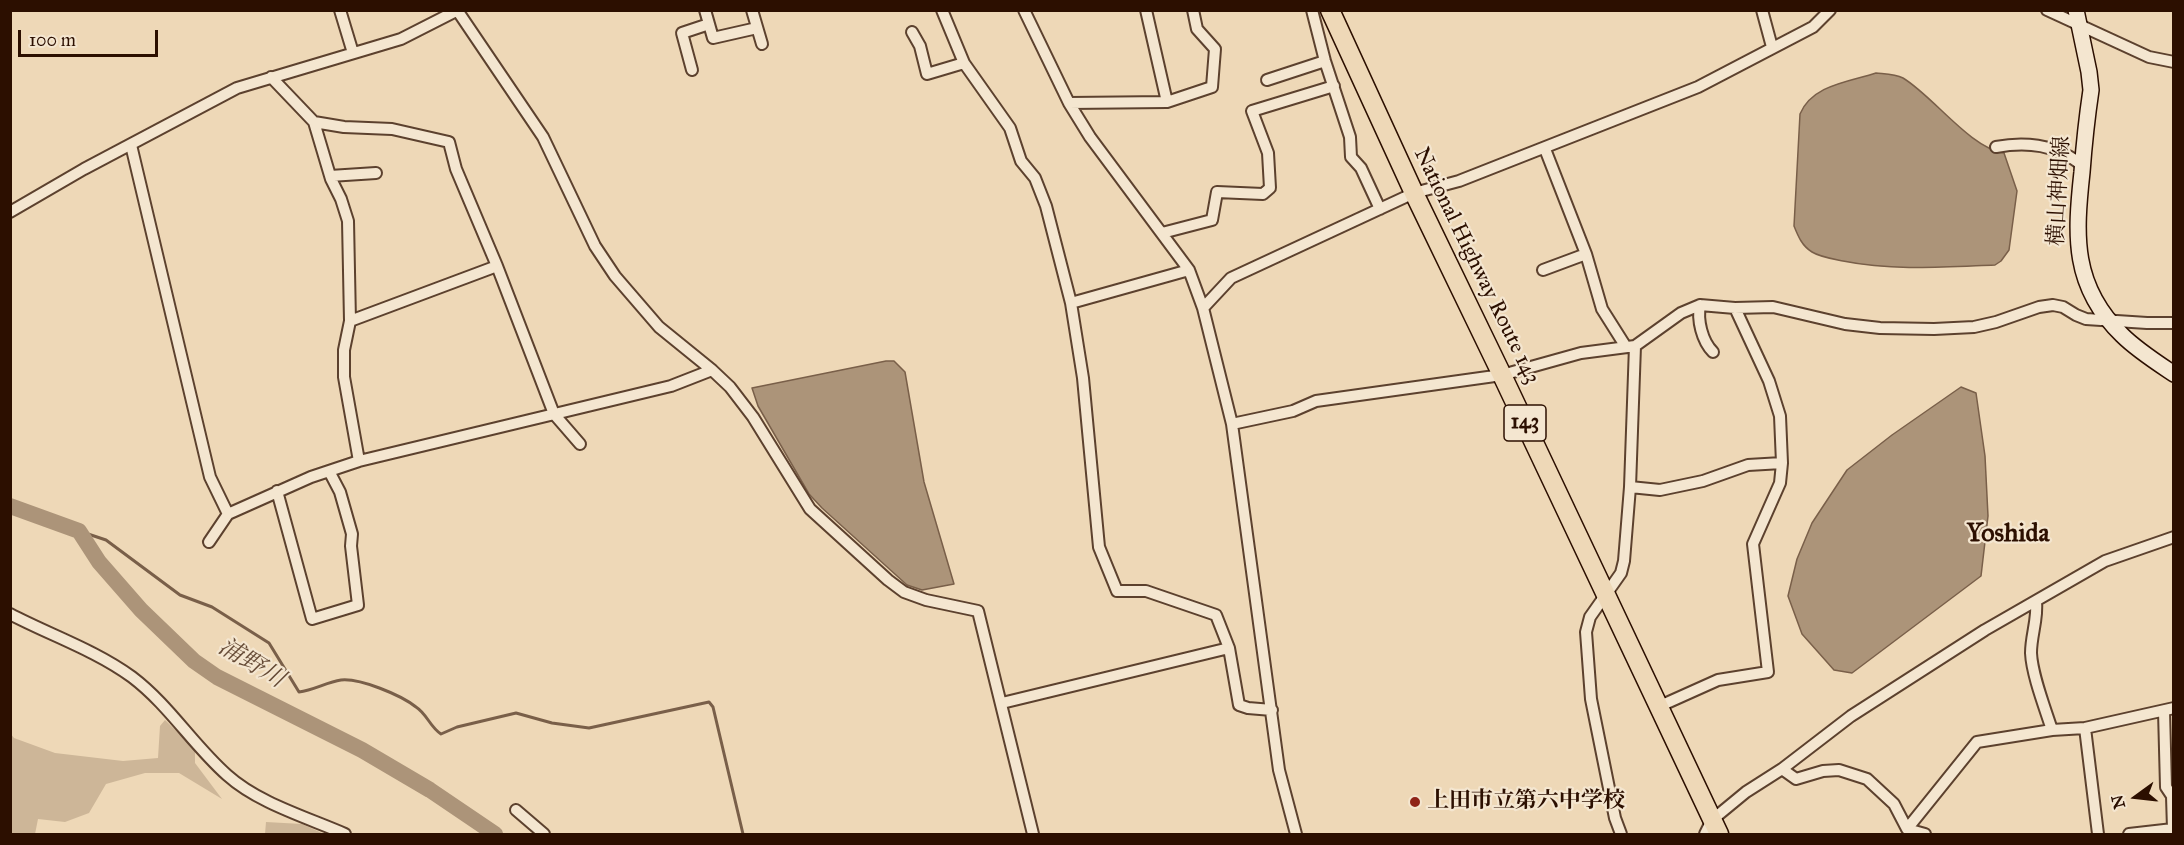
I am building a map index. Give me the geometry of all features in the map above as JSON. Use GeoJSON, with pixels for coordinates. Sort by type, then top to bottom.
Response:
{"type":"FeatureCollection","features":[{"type":"Feature","properties":{"kind":"highway","name":"National Highway Route 143"},"geometry":{"type":"LineString","coordinates":[[1330,10],[1414,193],[1660,706],[1712,829]]}},
{"type":"Feature","properties":{"kind":"street"},"geometry":{"type":"LineString","coordinates":[[340,10],[353,53]]}},
{"type":"Feature","properties":{"kind":"street"},"geometry":{"type":"LineString","coordinates":[[705,10],[713,38],[758,28]]}},
{"type":"Feature","properties":{"kind":"street"},"geometry":{"type":"LineString","coordinates":[[752,10],[762,44]]}},
{"type":"Feature","properties":{"kind":"street"},"geometry":{"type":"LineString","coordinates":[[942,10],[964,63],[1010,128],[1021,161],[1035,178],[1046,206],[1071,303],[1083,378],[1099,547],[1117,591],[1146,591],[1216,615],[1229,648],[1239,705],[1272,710]]}},
{"type":"Feature","properties":{"kind":"street"},"geometry":{"type":"LineString","coordinates":[[1024,10],[1069,103],[1090,137],[1189,270],[1203,308],[1232,424],[1279,770],[1296,834]]}},
{"type":"Feature","properties":{"kind":"street"},"geometry":{"type":"LineString","coordinates":[[1146,10],[1167,102]]}},
{"type":"Feature","properties":{"kind":"street"},"geometry":{"type":"LineString","coordinates":[[1069,103],[1167,102],[1212,87],[1215,49],[1197,29],[1193,10]]}},
{"type":"Feature","properties":{"kind":"street"},"geometry":{"type":"LineString","coordinates":[[1311,10],[1350,137],[1351,157],[1361,168],[1380,209]]}},
{"type":"Feature","properties":{"kind":"street"},"geometry":{"type":"LineString","coordinates":[[1762,10],[1772,47]]}},
{"type":"Feature","properties":{"kind":"street"},"geometry":{"type":"LineString","coordinates":[[1203,308],[1231,278],[1414,193],[1459,181],[1545,149],[1698,87],[1813,27],[1830,10]]}},
{"type":"Feature","properties":{"kind":"street"},"geometry":{"type":"LineString","coordinates":[[2047,10],[2150,57],[2174,62]]}},
{"type":"Feature","properties":{"kind":"street","name":"横山神畑線"},"geometry":{"type":"LineString","coordinates":[[2076,10],[2091,90],[2082,165],[2077,235],[2079,256],[2089,290],[2109,321],[2138,350],[2174,374]]}},
{"type":"Feature","properties":{"kind":"street"},"geometry":{"type":"LineString","coordinates":[[10,212],[84,169],[237,88],[401,39],[457,11],[543,137],[595,246],[615,276],[659,327],[730,387],[753,417],[810,508],[904,592],[926,600],[978,611],[1033,834]]}},
{"type":"Feature","properties":{"kind":"street"},"geometry":{"type":"LineString","coordinates":[[692,70],[682,33],[709,24]]}},
{"type":"Feature","properties":{"kind":"street"},"geometry":{"type":"LineString","coordinates":[[912,32],[920,46],[927,74],[964,63]]}},
{"type":"Feature","properties":{"kind":"street"},"geometry":{"type":"LineString","coordinates":[[1267,80],[1325,61]]}},
{"type":"Feature","properties":{"kind":"street"},"geometry":{"type":"LineString","coordinates":[[271,77],[314,122],[330,176],[348,221],[350,321],[344,350],[344,377],[359,461]]}},
{"type":"Feature","properties":{"kind":"street"},"geometry":{"type":"LineString","coordinates":[[1162,233],[1212,220],[1217,192],[1263,194],[1270,188],[1268,153],[1252,111],[1334,86]]}},
{"type":"Feature","properties":{"kind":"street"},"geometry":{"type":"LineString","coordinates":[[314,122],[344,127],[392,129],[449,142],[456,169],[497,266],[554,414],[580,444]]}},
{"type":"Feature","properties":{"kind":"street"},"geometry":{"type":"LineString","coordinates":[[1996,147],[2027,143],[2062,152],[2082,165]]}},
{"type":"Feature","properties":{"kind":"street"},"geometry":{"type":"LineString","coordinates":[[131,145],[210,477],[228,514]]}},
{"type":"Feature","properties":{"kind":"street"},"geometry":{"type":"LineString","coordinates":[[1545,149],[1586,254],[1602,309],[1631,346],[1630,487],[1624,561],[1621,573],[1590,617],[1586,632],[1591,699],[1615,818],[1621,834]]}},
{"type":"Feature","properties":{"kind":"street"},"geometry":{"type":"LineString","coordinates":[[330,176],[375,172]]}},
{"type":"Feature","properties":{"kind":"street"},"geometry":{"type":"LineString","coordinates":[[1543,270],[1586,254]]}},
{"type":"Feature","properties":{"kind":"street"},"geometry":{"type":"LineString","coordinates":[[350,321],[497,266]]}},
{"type":"Feature","properties":{"kind":"street"},"geometry":{"type":"LineString","coordinates":[[1071,303],[1189,270]]}},
{"type":"Feature","properties":{"kind":"street"},"geometry":{"type":"LineString","coordinates":[[1232,424],[1293,411],[1317,401],[1502,375],[1581,353],[1631,346],[1681,313],[1700,305],[1735,308],[1773,307],[1845,324],[1880,328],[1974,327],[2039,307],[2053,305],[2063,306],[2086,319],[2174,323]]}},
{"type":"Feature","properties":{"kind":"street"},"geometry":{"type":"LineString","coordinates":[[1700,305],[1702,334],[1706,345],[1713,352]]}},
{"type":"Feature","properties":{"kind":"street"},"geometry":{"type":"LineString","coordinates":[[1660,706],[1718,680],[1768,672],[1753,544],[1780,483],[1782,463],[1780,416],[1769,381],[1735,308]]}},
{"type":"Feature","properties":{"kind":"street"},"geometry":{"type":"LineString","coordinates":[[209,542],[228,514],[277,491],[329,471],[359,461],[671,386],[712,370]]}},
{"type":"Feature","properties":{"kind":"street"},"geometry":{"type":"LineString","coordinates":[[1630,487],[1660,490],[1703,481],[1748,465],[1782,463]]}},
{"type":"Feature","properties":{"kind":"street"},"geometry":{"type":"LineString","coordinates":[[277,491],[312,619],[358,605],[351,546],[352,534],[340,492],[329,471]]}},
{"type":"Feature","properties":{"kind":"street"},"geometry":{"type":"LineString","coordinates":[[1712,829],[1746,792],[1782,769],[1859,711],[1985,630],[2082,572],[2105,561],[2174,537]]}},
{"type":"Feature","properties":{"kind":"street"},"geometry":{"type":"LineString","coordinates":[[2036,601],[2037,614],[2031,652],[2039,689],[2052,730]]}},
{"type":"Feature","properties":{"kind":"street"},"geometry":{"type":"LineString","coordinates":[[10,614],[109,662],[133,678],[181,724],[213,762],[253,794],[345,834]]}},
{"type":"Feature","properties":{"kind":"street"},"geometry":{"type":"LineString","coordinates":[[1002,703],[1229,648]]}},
{"type":"Feature","properties":{"kind":"street"},"geometry":{"type":"LineString","coordinates":[[1907,829],[1977,742],[2052,730],[2085,728],[2169,710],[2166,787],[2172,796],[2173,829],[2128,834]]}},
{"type":"Feature","properties":{"kind":"street"},"geometry":{"type":"LineString","coordinates":[[2085,728],[2098,834]]}},
{"type":"Feature","properties":{"kind":"street"},"geometry":{"type":"LineString","coordinates":[[1782,769],[1796,779],[1823,771],[1839,770],[1867,779],[1894,804],[1907,829],[1925,834]]}},
{"type":"Feature","properties":{"kind":"street"},"geometry":{"type":"LineString","coordinates":[[516,810],[544,834]]}},
{"type":"Feature","properties":{"kind":"shaded area"},"geometry":{"type":"Polygon","coordinates":[[[1876,73],[1903,78],[1978,142],[2004,153],[2017,191],[2009,250],[1995,265],[1919,268],[1862,264],[1819,255],[1809,250],[1801,240],[1794,226],[1800,114],[1806,104],[1822,91],[1843,82],[1876,73]]]}},
{"type":"Feature","properties":{"kind":"shaded area"},"geometry":{"type":"Polygon","coordinates":[[[894,361],[905,372],[924,482],[954,584],[922,590],[907,585],[822,508],[809,494],[758,406],[752,388],[894,361]]]}},
{"type":"Feature","properties":{"kind":"shaded area"},"geometry":{"type":"Polygon","coordinates":[[[1961,387],[1976,393],[1985,456],[1988,516],[1981,576],[1852,673],[1834,670],[1802,634],[1788,596],[1797,559],[1812,523],[1847,470],[1892,435],[1961,387]]]}},
{"type":"Feature","properties":{"kind":"shaded area"},"geometry":{"type":"Polygon","coordinates":[[[165,720],[195,749],[195,763],[222,799],[179,773],[145,773],[106,784],[89,813],[65,822],[38,819],[35,834],[11,834],[10,733],[14,738],[55,753],[123,761],[158,758],[160,726],[165,720]]]}},
{"type":"Feature","properties":{"kind":"shaded area"},"geometry":{"type":"Polygon","coordinates":[[[266,822],[302,824],[324,834],[265,834],[266,822]]]}},
{"type":"Feature","properties":{"kind":"waterway","name":"浦野川"},"geometry":{"type":"LineString","coordinates":[[10,506],[79,531],[99,562],[141,610],[194,661],[217,677],[362,750],[430,790],[495,834]]}},
{"type":"Feature","properties":{"kind":"waterway"},"geometry":{"type":"LineString","coordinates":[[79,531],[106,540],[180,595],[212,607],[269,643],[299,692],[341,680],[369,684],[409,702],[420,710],[441,734],[457,727],[516,713],[552,723],[589,728],[709,702],[713,707],[743,834]]}},
{"type":"Feature","properties":{"kind":"place","name":"上田市立第六中学校"},"geometry":{"type":"Point","coordinates":[1415,802]}},
{"type":"Feature","properties":{"kind":"district","name":"Yoshida"},"geometry":{"type":"Point","coordinates":[2008,535]}}]}
